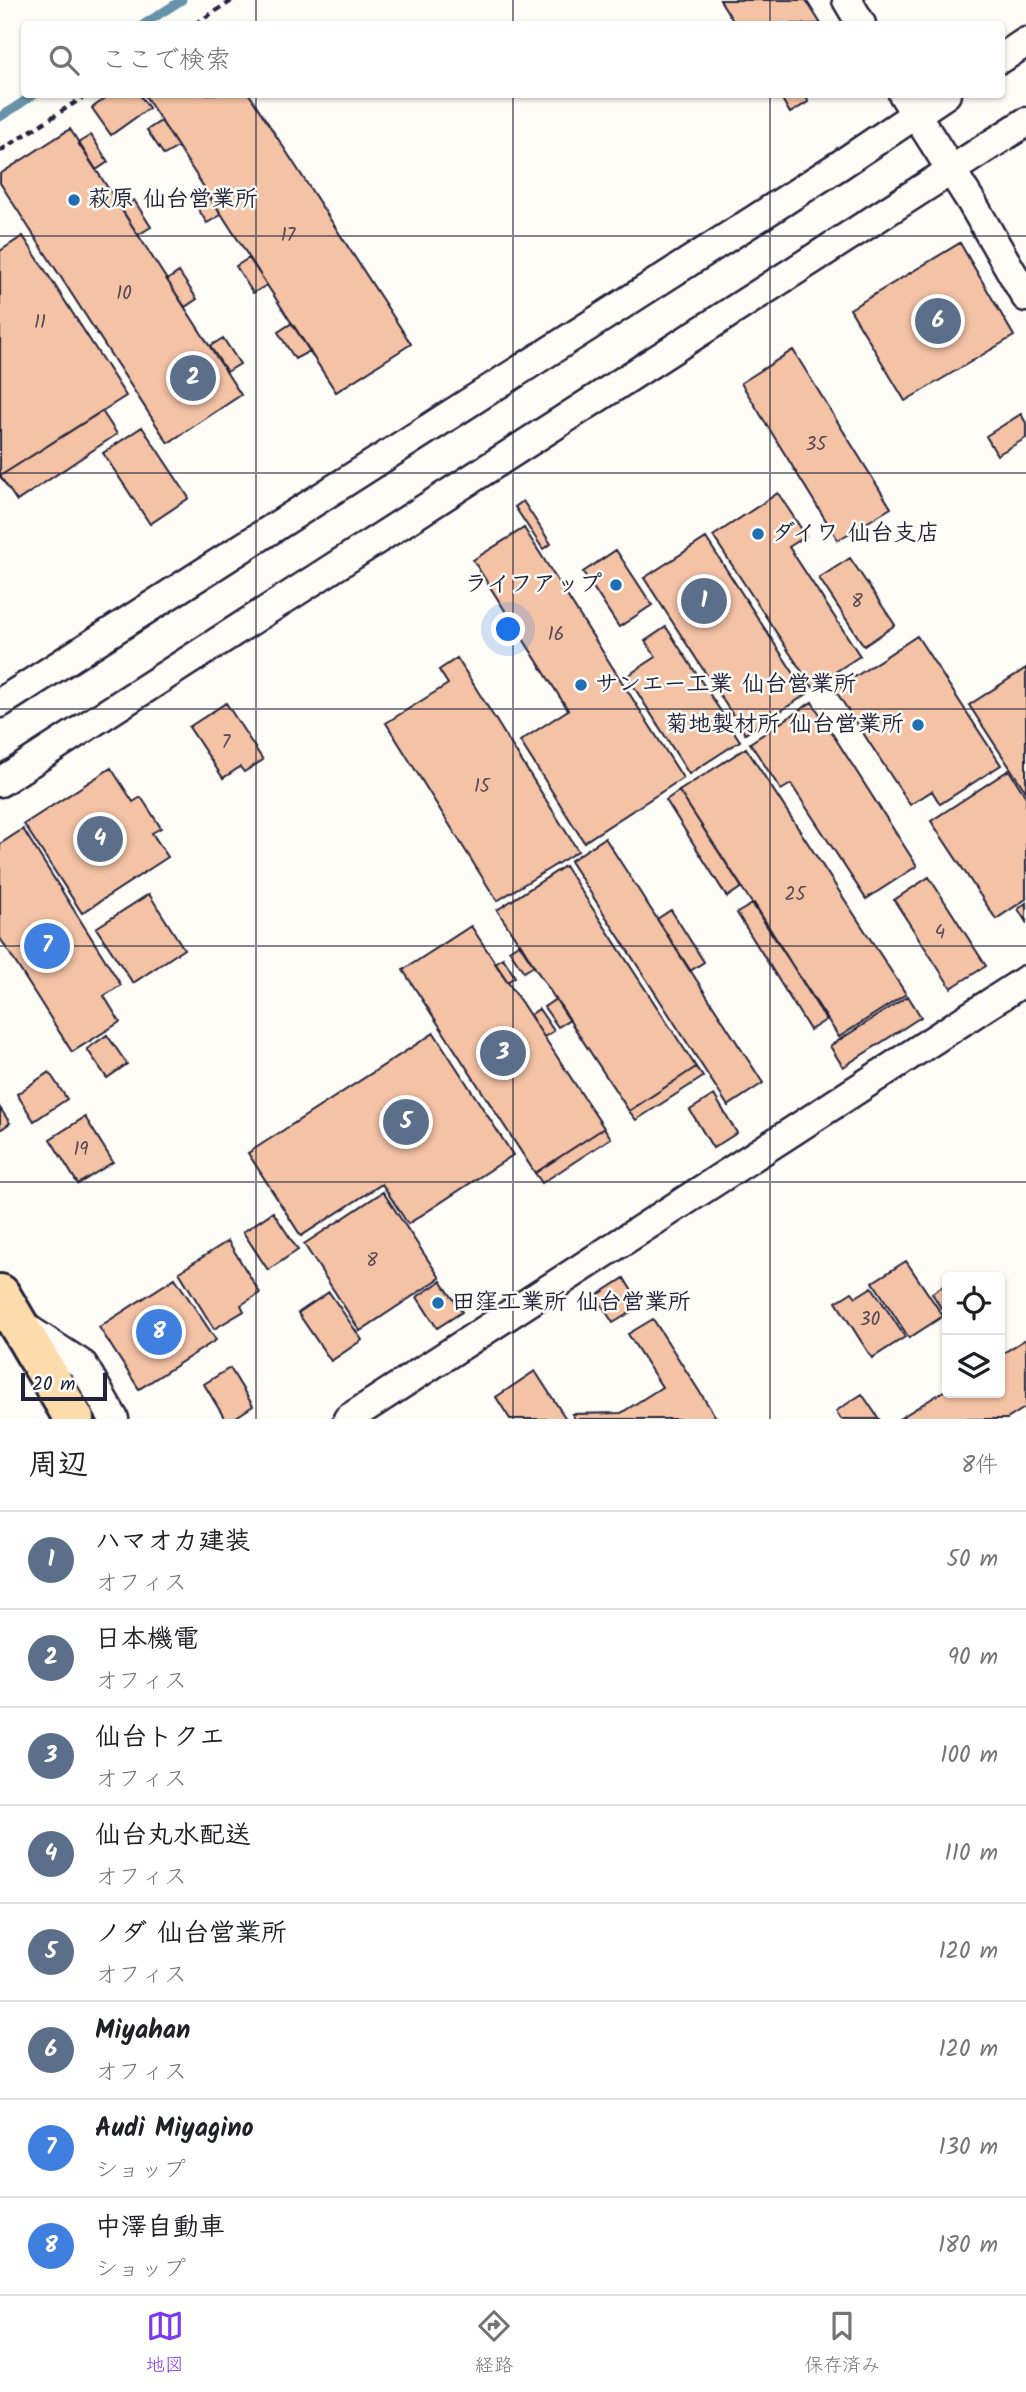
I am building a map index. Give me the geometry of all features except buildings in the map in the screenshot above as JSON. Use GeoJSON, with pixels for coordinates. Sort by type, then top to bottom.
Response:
{"type":"FeatureCollection","features":[{"type":"Feature","properties":{"kind":"highway"},"geometry":{"type":"LineString","coordinates":[[9,1308],[74,1419]]}},
{"type":"Feature","properties":{"kind":"street"},"geometry":{"type":"LineString","coordinates":[[848,0],[860,21]]}},
{"type":"Feature","properties":{"kind":"street"},"geometry":{"type":"LineString","coordinates":[[1005,56],[1026,42]]}},
{"type":"Feature","properties":{"kind":"street"},"geometry":{"type":"LineString","coordinates":[[0,704],[840,165],[910,104],[932,98]]}},
{"type":"Feature","properties":{"kind":"street"},"geometry":{"type":"LineString","coordinates":[[910,104],[1026,297]]}},
{"type":"Feature","properties":{"kind":"street"},"geometry":{"type":"LineString","coordinates":[[0,782],[1026,122]]}},
{"type":"Feature","properties":{"kind":"street"},"geometry":{"type":"LineString","coordinates":[[348,1419],[1026,980]]}},
{"type":"Feature","properties":{"kind":"street"},"geometry":{"type":"LineString","coordinates":[[9,1308],[83,1365],[114,1419]]}},
{"type":"Feature","properties":{"kind":"path"},"geometry":{"type":"LineString","coordinates":[[200,21],[233,0]]}},
{"type":"Feature","properties":{"kind":"path"},"geometry":{"type":"LineString","coordinates":[[0,151],[82,98]]}},
{"type":"Feature","properties":{"kind":"waterway"},"geometry":{"type":"LineString","coordinates":[[149,21],[182,0]]}},
{"type":"Feature","properties":{"kind":"waterway"},"geometry":{"type":"LineString","coordinates":[[0,117],[29,98]]}},
{"type":"Feature","properties":{"kind":"place","name":"萩原 仙台営業所"},"geometry":{"type":"Point","coordinates":[74,200]}},
{"type":"Feature","properties":{"kind":"place","name":"Miyahan"},"geometry":{"type":"Point","coordinates":[938,321]}},
{"type":"Feature","properties":{"kind":"place","name":"日本機電"},"geometry":{"type":"Point","coordinates":[193,378]}},
{"type":"Feature","properties":{"kind":"place","name":"ダイワ 仙台支店"},"geometry":{"type":"Point","coordinates":[758,534]}},
{"type":"Feature","properties":{"kind":"place","name":"ライフアップ"},"geometry":{"type":"Point","coordinates":[616,585]}},
{"type":"Feature","properties":{"kind":"place","name":"ハマオカ建装"},"geometry":{"type":"Point","coordinates":[704,601]}},
{"type":"Feature","properties":{"kind":"place","name":"サンエー工業 仙台営業所"},"geometry":{"type":"Point","coordinates":[581,685]}},
{"type":"Feature","properties":{"kind":"place","name":"菊地製材所 仙台営業所"},"geometry":{"type":"Point","coordinates":[918,725]}},
{"type":"Feature","properties":{"kind":"place","name":"仙台丸水配送"},"geometry":{"type":"Point","coordinates":[100,839]}},
{"type":"Feature","properties":{"kind":"place","name":"Audi Miyagino"},"geometry":{"type":"Point","coordinates":[47,946]}},
{"type":"Feature","properties":{"kind":"place","name":"仙台トクエ"},"geometry":{"type":"Point","coordinates":[503,1053]}},
{"type":"Feature","properties":{"kind":"place","name":"ノダ 仙台営業所"},"geometry":{"type":"Point","coordinates":[406,1122]}},
{"type":"Feature","properties":{"kind":"place","name":"田窪工業所 仙台営業所"},"geometry":{"type":"Point","coordinates":[438,1303]}},
{"type":"Feature","properties":{"kind":"place","name":"中澤自動車"},"geometry":{"type":"Point","coordinates":[159,1332]}}]}
